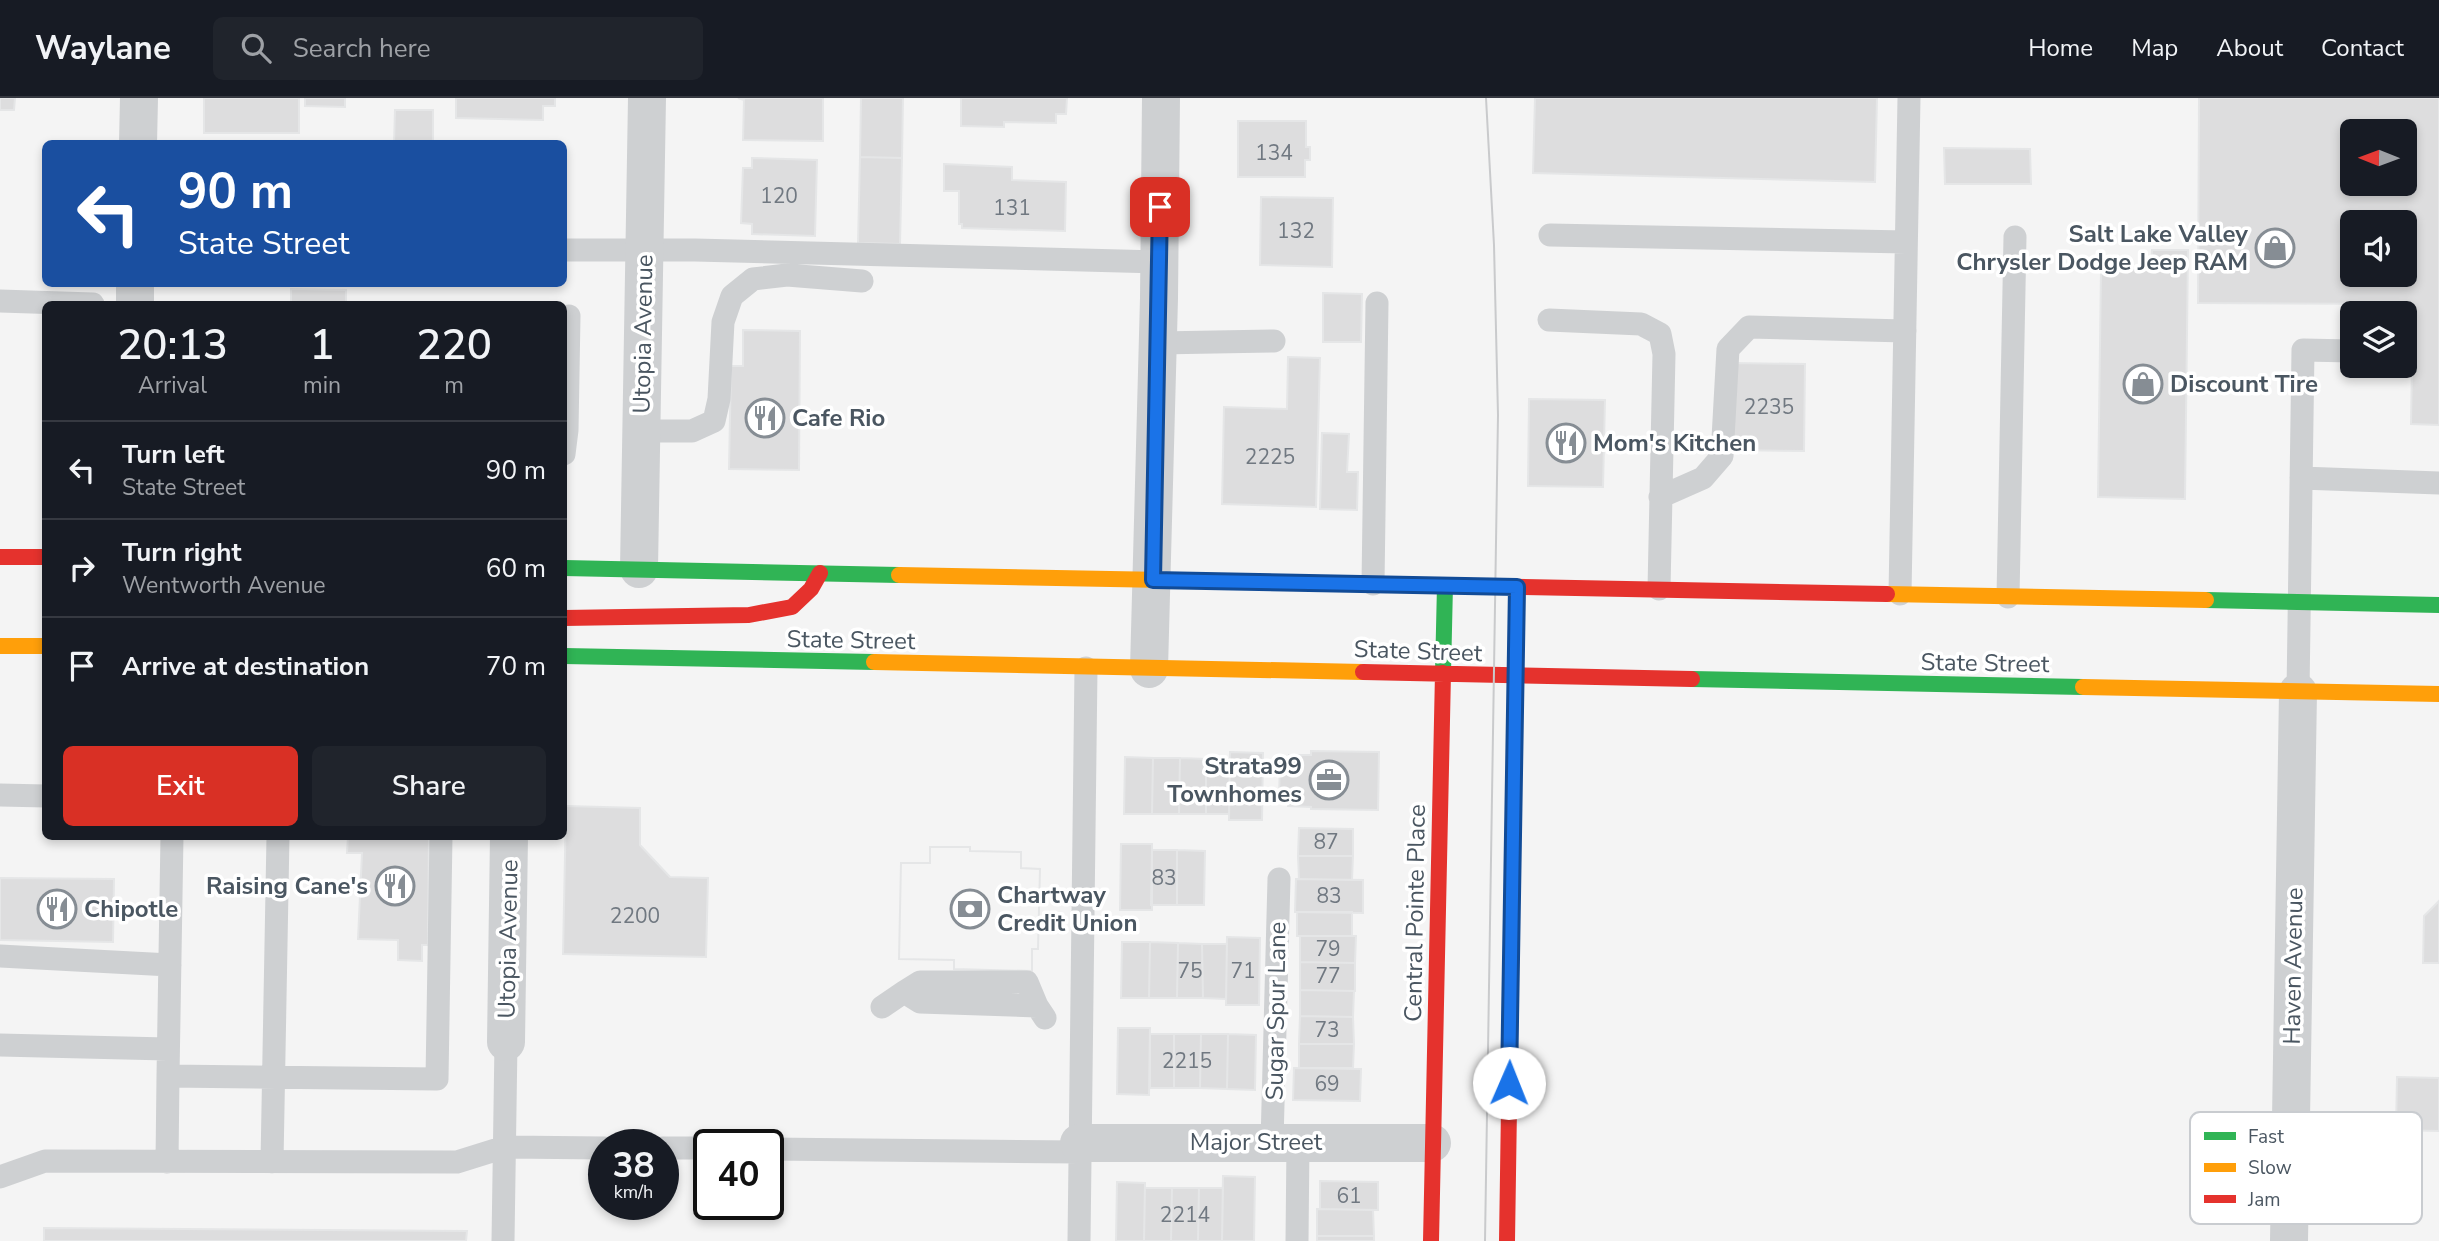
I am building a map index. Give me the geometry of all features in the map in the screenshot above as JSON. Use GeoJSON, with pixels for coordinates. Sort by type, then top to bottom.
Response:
{"type":"FeatureCollection","features":[{"type":"Feature","properties":{"kind":"main road"},"geometry":{"type":"LineString","coordinates":[[0,557],[42,558]]}},
{"type":"Feature","properties":{"kind":"main road"},"geometry":{"type":"LineString","coordinates":[[567,568],[2439,605]]}},
{"type":"Feature","properties":{"kind":"main road"},"geometry":{"type":"LineString","coordinates":[[567,618],[750,615],[792,607],[811,589],[820,573]]}},
{"type":"Feature","properties":{"kind":"main road","name":"Central Pointe Place"},"geometry":{"type":"LineString","coordinates":[[1431,1241],[1445,585]]}},
{"type":"Feature","properties":{"kind":"main road"},"geometry":{"type":"LineString","coordinates":[[1507,1241],[1517,587]]}},
{"type":"Feature","properties":{"kind":"main road"},"geometry":{"type":"LineString","coordinates":[[0,646],[42,646]]}},
{"type":"Feature","properties":{"kind":"main road","name":"State Street"},"geometry":{"type":"LineString","coordinates":[[567,656],[2439,694]]}},
{"type":"Feature","properties":{"kind":"street"},"geometry":{"type":"LineString","coordinates":[[138,140],[139,98]]}},
{"type":"Feature","properties":{"kind":"street","name":"Utopia Avenue"},"geometry":{"type":"LineString","coordinates":[[639,569],[647,98]]}},
{"type":"Feature","properties":{"kind":"street"},"geometry":{"type":"LineString","coordinates":[[1149,669],[1158,343],[1161,98]]}},
{"type":"Feature","properties":{"kind":"street","name":"Haven Avenue"},"geometry":{"type":"LineString","coordinates":[[2291,1112],[2298,692]]}},
{"type":"Feature","properties":{"kind":"street","name":"Utopia Avenue"},"geometry":{"type":"LineString","coordinates":[[506,1042],[509,840]]}},
{"type":"Feature","properties":{"kind":"street","name":"Major Street"},"geometry":{"type":"LineString","coordinates":[[1079,1147],[1285,1142],[1432,1143]]}},
{"type":"Feature","properties":{"kind":"lane"},"geometry":{"type":"LineString","coordinates":[[1900,594],[1909,98]]}},
{"type":"Feature","properties":{"kind":"lane"},"geometry":{"type":"LineString","coordinates":[[1550,235],[1906,242]]}},
{"type":"Feature","properties":{"kind":"lane"},"geometry":{"type":"LineString","coordinates":[[2008,597],[2015,237]]}},
{"type":"Feature","properties":{"kind":"lane"},"geometry":{"type":"LineString","coordinates":[[567,250],[644,249],[1159,262]]}},
{"type":"Feature","properties":{"kind":"lane"},"geometry":{"type":"LineString","coordinates":[[641,431],[692,431],[714,421],[719,399],[723,321],[732,296],[754,279],[787,275],[862,281]]}},
{"type":"Feature","properties":{"kind":"lane"},"geometry":{"type":"LineString","coordinates":[[0,301],[42,302]]}},
{"type":"Feature","properties":{"kind":"lane"},"geometry":{"type":"LineString","coordinates":[[1373,584],[1377,303]]}},
{"type":"Feature","properties":{"kind":"lane"},"geometry":{"type":"LineString","coordinates":[[567,430],[569,316]]}},
{"type":"Feature","properties":{"kind":"lane"},"geometry":{"type":"LineString","coordinates":[[1549,320],[1642,324],[1660,334],[1664,354],[1659,589]]}},
{"type":"Feature","properties":{"kind":"lane"},"geometry":{"type":"LineString","coordinates":[[1661,498],[1703,478],[1722,456],[1728,349],[1749,327],[1905,331]]}},
{"type":"Feature","properties":{"kind":"lane"},"geometry":{"type":"LineString","coordinates":[[1158,343],[1274,341]]}},
{"type":"Feature","properties":{"kind":"lane"},"geometry":{"type":"LineString","coordinates":[[2298,692],[2303,350],[2340,351]]}},
{"type":"Feature","properties":{"kind":"lane"},"geometry":{"type":"LineString","coordinates":[[2301,478],[2439,483]]}},
{"type":"Feature","properties":{"kind":"lane"},"geometry":{"type":"LineString","coordinates":[[1079,1241],[1086,668]]}},
{"type":"Feature","properties":{"kind":"lane"},"geometry":{"type":"LineString","coordinates":[[0,795],[42,796]]}},
{"type":"Feature","properties":{"kind":"lane"},"geometry":{"type":"LineString","coordinates":[[167,1163],[172,840]]}},
{"type":"Feature","properties":{"kind":"lane"},"geometry":{"type":"LineString","coordinates":[[272,1162],[278,840]]}},
{"type":"Feature","properties":{"kind":"lane"},"geometry":{"type":"LineString","coordinates":[[168,1076],[437,1079],[441,840]]}},
{"type":"Feature","properties":{"kind":"lane","name":"Sugar Spur Lane"},"geometry":{"type":"LineString","coordinates":[[1279,880],[1285,1142],[1297,1241]]}},
{"type":"Feature","properties":{"kind":"lane"},"geometry":{"type":"LineString","coordinates":[[0,956],[170,965]]}},
{"type":"Feature","properties":{"kind":"lane"},"geometry":{"type":"LineString","coordinates":[[882,1007],[904,992],[920,1002],[1041,1012]]}},
{"type":"Feature","properties":{"kind":"lane"},"geometry":{"type":"LineString","coordinates":[[503,1241],[506,1042]]}},
{"type":"Feature","properties":{"kind":"lane"},"geometry":{"type":"LineString","coordinates":[[0,1045],[167,1049]]}},
{"type":"Feature","properties":{"kind":"lane"},"geometry":{"type":"LineString","coordinates":[[0,1177],[45,1161],[457,1162],[505,1147],[588,1148]]}},
{"type":"Feature","properties":{"kind":"lane"},"geometry":{"type":"LineString","coordinates":[[784,1149],[1079,1147]]}},
{"type":"Feature","properties":{"kind":"building"},"geometry":{"type":"Polygon","coordinates":[[[0,98],[15,98],[14,110],[0,110],[0,98]]]}},
{"type":"Feature","properties":{"kind":"building"},"geometry":{"type":"Polygon","coordinates":[[[204,98],[299,98],[299,133],[204,133],[204,98]]]}},
{"type":"Feature","properties":{"kind":"building"},"geometry":{"type":"Polygon","coordinates":[[[305,98],[345,98],[345,107],[305,106],[305,98]]]}},
{"type":"Feature","properties":{"kind":"building"},"geometry":{"type":"Polygon","coordinates":[[[456,98],[555,98],[555,106],[543,106],[543,120],[456,118],[456,98]]]}},
{"type":"Feature","properties":{"kind":"building"},"geometry":{"type":"Polygon","coordinates":[[[738,98],[823,98],[823,141],[743,140],[744,100],[738,98]]]}},
{"type":"Feature","properties":{"kind":"building"},"geometry":{"type":"Polygon","coordinates":[[[861,98],[903,98],[902,158],[860,157],[861,98]]]}},
{"type":"Feature","properties":{"kind":"building"},"geometry":{"type":"Polygon","coordinates":[[[961,98],[1067,98],[1066,114],[1056,114],[1056,123],[1004,122],[1004,127],[961,126],[961,98]]]}},
{"type":"Feature","properties":{"kind":"building"},"geometry":{"type":"Polygon","coordinates":[[[1535,98],[1877,98],[1875,182],[1533,173],[1535,98]]]}},
{"type":"Feature","properties":{"kind":"building","name":"Salt Lake Valley Chrysler Dodge Jeep RAM"},"geometry":{"type":"Polygon","coordinates":[[[2199,98],[2439,98],[2439,425],[2411,424],[2412,378],[2417,378],[2417,301],[2340,301],[2340,304],[2198,303],[2199,98]]]}},
{"type":"Feature","properties":{"kind":"building"},"geometry":{"type":"Polygon","coordinates":[[[395,110],[433,110],[433,140],[394,140],[395,110]]]}},
{"type":"Feature","properties":{"kind":"building"},"geometry":{"type":"Polygon","coordinates":[[[1238,121],[1306,121],[1306,147],[1310,147],[1310,160],[1305,160],[1305,177],[1238,177],[1238,121]]]}},
{"type":"Feature","properties":{"kind":"building"},"geometry":{"type":"Polygon","coordinates":[[[1944,148],[2030,149],[2031,184],[1945,184],[1944,148]]]}},
{"type":"Feature","properties":{"kind":"building"},"geometry":{"type":"Polygon","coordinates":[[[860,157],[902,158],[900,244],[858,243],[860,157]]]}},
{"type":"Feature","properties":{"kind":"building"},"geometry":{"type":"Polygon","coordinates":[[[752,158],[817,160],[815,236],[752,234],[752,224],[741,223],[743,168],[752,168],[752,158]]]}},
{"type":"Feature","properties":{"kind":"building"},"geometry":{"type":"Polygon","coordinates":[[[944,164],[1012,167],[1012,180],[1066,182],[1065,231],[962,228],[962,224],[959,224],[959,191],[944,191],[944,164]]]}},
{"type":"Feature","properties":{"kind":"building"},"geometry":{"type":"Polygon","coordinates":[[[1261,197],[1333,198],[1332,267],[1260,265],[1261,197]]]}},
{"type":"Feature","properties":{"kind":"building","name":"Discount Tire"},"geometry":{"type":"Polygon","coordinates":[[[2152,250],[2188,250],[2185,499],[2098,497],[2101,269],[2151,270],[2152,250]]]}},
{"type":"Feature","properties":{"kind":"building"},"geometry":{"type":"Polygon","coordinates":[[[291,289],[346,290],[346,301],[291,301],[291,289]]]}},
{"type":"Feature","properties":{"kind":"building"},"geometry":{"type":"Polygon","coordinates":[[[1323,293],[1362,294],[1361,342],[1323,342],[1323,293]]]}},
{"type":"Feature","properties":{"kind":"building","name":"Cafe Rio"},"geometry":{"type":"Polygon","coordinates":[[[743,330],[800,331],[799,470],[729,469],[731,366],[743,366],[743,330]]]}},
{"type":"Feature","properties":{"kind":"building"},"geometry":{"type":"Polygon","coordinates":[[[1288,357],[1320,358],[1316,507],[1222,504],[1224,407],[1287,409],[1288,357]]]}},
{"type":"Feature","properties":{"kind":"building"},"geometry":{"type":"Polygon","coordinates":[[[1733,363],[1805,364],[1804,451],[1732,450],[1733,363]]]}},
{"type":"Feature","properties":{"kind":"building","name":"Mom's Kitchen"},"geometry":{"type":"Polygon","coordinates":[[[1529,399],[1605,400],[1603,487],[1528,486],[1529,399]]]}},
{"type":"Feature","properties":{"kind":"building"},"geometry":{"type":"Polygon","coordinates":[[[1322,433],[1349,434],[1347,472],[1358,472],[1357,510],[1320,509],[1322,433]]]}},
{"type":"Feature","properties":{"kind":"building","name":"Strata99 Townhomes"},"geometry":{"type":"Polygon","coordinates":[[[1311,751],[1379,752],[1378,810],[1311,809],[1288,806],[1288,800],[1279,800],[1280,760],[1289,760],[1289,755],[1311,755],[1311,751]]]}},
{"type":"Feature","properties":{"kind":"building"},"geometry":{"type":"Polygon","coordinates":[[[1230,752],[1263,753],[1262,820],[1229,820],[1230,752]]]}},
{"type":"Feature","properties":{"kind":"building"},"geometry":{"type":"Polygon","coordinates":[[[1125,757],[1153,758],[1152,814],[1124,814],[1125,757]]]}},
{"type":"Feature","properties":{"kind":"building"},"geometry":{"type":"Polygon","coordinates":[[[1153,758],[1180,758],[1179,814],[1152,814],[1153,758]]]}},
{"type":"Feature","properties":{"kind":"building"},"geometry":{"type":"Polygon","coordinates":[[[1180,758],[1206,759],[1206,814],[1179,814],[1180,758]]]}},
{"type":"Feature","properties":{"kind":"building"},"geometry":{"type":"Polygon","coordinates":[[[1206,759],[1230,759],[1229,814],[1206,814],[1206,759]]]}},
{"type":"Feature","properties":{"kind":"building"},"geometry":{"type":"Polygon","coordinates":[[[567,806],[640,808],[640,845],[670,877],[708,878],[706,957],[563,954],[567,806]]]}},
{"type":"Feature","properties":{"kind":"building"},"geometry":{"type":"Polygon","coordinates":[[[1299,828],[1353,829],[1353,856],[1298,856],[1299,828]]]}},
{"type":"Feature","properties":{"kind":"building","name":"Raising Cane's"},"geometry":{"type":"Polygon","coordinates":[[[348,840],[429,840],[428,945],[422,945],[422,961],[398,960],[398,940],[358,939],[362,853],[347,853],[348,840]]]}},
{"type":"Feature","properties":{"kind":"building"},"geometry":{"type":"Polygon","coordinates":[[[1121,844],[1152,844],[1152,910],[1120,910],[1121,844]]]}},
{"type":"Feature","properties":{"kind":"building","name":"Chartway Credit Union"},"geometry":{"type":"Polygon","coordinates":[[[930,847],[970,847],[970,851],[1021,852],[1021,868],[1040,869],[1038,949],[1032,949],[1032,971],[954,969],[954,960],[899,959],[901,863],[930,863],[930,847]]]}},
{"type":"Feature","properties":{"kind":"building","name":"Chartway Credit Union"},"geometry":{"type":"Polygon","coordinates":[[[930,847],[970,847],[970,851],[1021,852],[1021,868],[1040,869],[1038,949],[1032,949],[1032,971],[954,969],[954,960],[899,959],[901,863],[930,863],[930,847]]]}},
{"type":"Feature","properties":{"kind":"building"},"geometry":{"type":"Polygon","coordinates":[[[1152,850],[1177,850],[1177,905],[1151,905],[1152,850]]]}},
{"type":"Feature","properties":{"kind":"building"},"geometry":{"type":"Polygon","coordinates":[[[1177,850],[1205,851],[1204,905],[1177,905],[1177,850]]]}},
{"type":"Feature","properties":{"kind":"building"},"geometry":{"type":"Polygon","coordinates":[[[1298,856],[1353,856],[1352,880],[1299,879],[1298,856]]]}},
{"type":"Feature","properties":{"kind":"building","name":"Chipotle"},"geometry":{"type":"Polygon","coordinates":[[[0,878],[114,879],[113,942],[0,940],[0,878]]]}},
{"type":"Feature","properties":{"kind":"building"},"geometry":{"type":"Polygon","coordinates":[[[1296,879],[1363,880],[1363,913],[1295,912],[1296,879]]]}},
{"type":"Feature","properties":{"kind":"building"},"geometry":{"type":"Polygon","coordinates":[[[2439,901],[2439,963],[2423,963],[2424,916],[2439,901]]]}},
{"type":"Feature","properties":{"kind":"building"},"geometry":{"type":"Polygon","coordinates":[[[1297,912],[1352,912],[1352,936],[1297,936],[1297,912]]]}},
{"type":"Feature","properties":{"kind":"building"},"geometry":{"type":"Polygon","coordinates":[[[1300,936],[1356,936],[1355,963],[1300,962],[1300,936]]]}},
{"type":"Feature","properties":{"kind":"building"},"geometry":{"type":"Polygon","coordinates":[[[1227,937],[1260,938],[1259,1005],[1226,1005],[1227,937]]]}},
{"type":"Feature","properties":{"kind":"building"},"geometry":{"type":"Polygon","coordinates":[[[1122,942],[1150,942],[1149,998],[1121,998],[1122,942]]]}},
{"type":"Feature","properties":{"kind":"building"},"geometry":{"type":"Polygon","coordinates":[[[1150,942],[1178,943],[1177,998],[1149,998],[1150,942]]]}},
{"type":"Feature","properties":{"kind":"building"},"geometry":{"type":"Polygon","coordinates":[[[1178,943],[1202,944],[1203,998],[1177,998],[1178,943]]]}},
{"type":"Feature","properties":{"kind":"building"},"geometry":{"type":"Polygon","coordinates":[[[1202,944],[1227,944],[1226,999],[1203,998],[1202,944]]]}},
{"type":"Feature","properties":{"kind":"building"},"geometry":{"type":"Polygon","coordinates":[[[1300,962],[1355,963],[1355,991],[1300,990],[1300,962]]]}},
{"type":"Feature","properties":{"kind":"building"},"geometry":{"type":"Polygon","coordinates":[[[1300,990],[1354,991],[1353,1017],[1300,1016],[1300,990]]]}},
{"type":"Feature","properties":{"kind":"building"},"geometry":{"type":"Polygon","coordinates":[[[1300,1016],[1353,1017],[1354,1044],[1299,1044],[1300,1016]]]}},
{"type":"Feature","properties":{"kind":"building"},"geometry":{"type":"Polygon","coordinates":[[[1118,1028],[1150,1028],[1149,1095],[1117,1094],[1118,1028]]]}},
{"type":"Feature","properties":{"kind":"building"},"geometry":{"type":"Polygon","coordinates":[[[1150,1034],[1174,1034],[1174,1088],[1150,1088],[1150,1034]]]}},
{"type":"Feature","properties":{"kind":"building"},"geometry":{"type":"Polygon","coordinates":[[[1174,1034],[1201,1034],[1200,1088],[1174,1088],[1174,1034]]]}},
{"type":"Feature","properties":{"kind":"building"},"geometry":{"type":"Polygon","coordinates":[[[1201,1034],[1228,1034],[1227,1089],[1200,1088],[1201,1034]]]}},
{"type":"Feature","properties":{"kind":"building"},"geometry":{"type":"Polygon","coordinates":[[[1228,1034],[1256,1035],[1255,1090],[1227,1089],[1228,1034]]]}},
{"type":"Feature","properties":{"kind":"building"},"geometry":{"type":"Polygon","coordinates":[[[1299,1044],[1354,1044],[1353,1068],[1299,1068],[1299,1044]]]}},
{"type":"Feature","properties":{"kind":"building"},"geometry":{"type":"Polygon","coordinates":[[[1294,1068],[1361,1069],[1360,1101],[1293,1100],[1294,1068]]]}},
{"type":"Feature","properties":{"kind":"building"},"geometry":{"type":"Polygon","coordinates":[[[2397,1077],[2439,1078],[2439,1131],[2422,1131],[2422,1112],[2396,1112],[2397,1077]]]}},
{"type":"Feature","properties":{"kind":"building"},"geometry":{"type":"Polygon","coordinates":[[[1223,1176],[1255,1177],[1254,1241],[1222,1241],[1223,1176]]]}},
{"type":"Feature","properties":{"kind":"building"},"geometry":{"type":"Polygon","coordinates":[[[1320,1181],[1378,1182],[1378,1210],[1320,1209],[1320,1181]]]}},
{"type":"Feature","properties":{"kind":"building"},"geometry":{"type":"Polygon","coordinates":[[[1117,1182],[1145,1183],[1144,1241],[1116,1241],[1117,1182]]]}},
{"type":"Feature","properties":{"kind":"building"},"geometry":{"type":"Polygon","coordinates":[[[1145,1188],[1172,1188],[1171,1241],[1144,1241],[1145,1188]]]}},
{"type":"Feature","properties":{"kind":"building"},"geometry":{"type":"Polygon","coordinates":[[[1172,1188],[1199,1188],[1198,1241],[1171,1241],[1172,1188]]]}},
{"type":"Feature","properties":{"kind":"building"},"geometry":{"type":"Polygon","coordinates":[[[1199,1188],[1223,1188],[1222,1241],[1198,1241],[1199,1188]]]}},
{"type":"Feature","properties":{"kind":"building"},"geometry":{"type":"Polygon","coordinates":[[[1317,1209],[1373,1210],[1374,1236],[1317,1236],[1317,1209]]]}},
{"type":"Feature","properties":{"kind":"building"},"geometry":{"type":"Polygon","coordinates":[[[44,1228],[467,1231],[466,1241],[44,1241],[44,1228]]]}},
{"type":"Feature","properties":{"kind":"building"},"geometry":{"type":"Polygon","coordinates":[[[1317,1236],[1374,1236],[1374,1241],[1317,1241],[1317,1236]]]}},
{"type":"Feature","properties":{"kind":"tram line"},"geometry":{"type":"LineString","coordinates":[[1485,1241],[1498,415],[1494,245],[1486,98]]}},
{"type":"Feature","properties":{"kind":"traffic: fast"},"geometry":{"type":"LineString","coordinates":[[567,568],[899,575]]}},
{"type":"Feature","properties":{"kind":"traffic: fast"},"geometry":{"type":"LineString","coordinates":[[1443,673],[1445,585]]}},
{"type":"Feature","properties":{"kind":"traffic: fast"},"geometry":{"type":"LineString","coordinates":[[2206,600],[2439,605]]}},
{"type":"Feature","properties":{"kind":"traffic: fast"},"geometry":{"type":"LineString","coordinates":[[567,656],[874,662]]}},
{"type":"Feature","properties":{"kind":"traffic: fast"},"geometry":{"type":"LineString","coordinates":[[1692,679],[2083,687]]}},
{"type":"Feature","properties":{"kind":"traffic: slow"},"geometry":{"type":"LineString","coordinates":[[899,575],[1318,583]]}},
{"type":"Feature","properties":{"kind":"traffic: slow"},"geometry":{"type":"LineString","coordinates":[[1512,907],[1517,587]]}},
{"type":"Feature","properties":{"kind":"traffic: slow"},"geometry":{"type":"LineString","coordinates":[[1887,594],[2206,600]]}},
{"type":"Feature","properties":{"kind":"traffic: slow"},"geometry":{"type":"LineString","coordinates":[[0,646],[42,646]]}},
{"type":"Feature","properties":{"kind":"traffic: slow"},"geometry":{"type":"LineString","coordinates":[[874,662],[1363,672]]}},
{"type":"Feature","properties":{"kind":"traffic: slow"},"geometry":{"type":"LineString","coordinates":[[2083,687],[2439,694]]}},
{"type":"Feature","properties":{"kind":"traffic: jam"},"geometry":{"type":"LineString","coordinates":[[0,557],[42,557]]}},
{"type":"Feature","properties":{"kind":"traffic: jam"},"geometry":{"type":"LineString","coordinates":[[567,618],[749,615],[792,607],[811,589],[820,573]]}},
{"type":"Feature","properties":{"kind":"traffic: jam"},"geometry":{"type":"LineString","coordinates":[[1318,583],[1887,594]]}},
{"type":"Feature","properties":{"kind":"traffic: jam"},"geometry":{"type":"LineString","coordinates":[[1363,672],[1692,679]]}},
{"type":"Feature","properties":{"kind":"traffic: jam"},"geometry":{"type":"LineString","coordinates":[[1431,1241],[1443,673]]}},
{"type":"Feature","properties":{"kind":"traffic: jam"},"geometry":{"type":"LineString","coordinates":[[1507,1241],[1512,907]]}},
{"type":"Feature","properties":{"kind":"place","name":"Salt Lake Valley Chrysler Dodge Jeep RAM"},"geometry":{"type":"Point","coordinates":[2275,248]}},
{"type":"Feature","properties":{"kind":"place","name":"Discount Tire"},"geometry":{"type":"Point","coordinates":[2143,384]}},
{"type":"Feature","properties":{"kind":"place","name":"Cafe Rio"},"geometry":{"type":"Point","coordinates":[765,418]}},
{"type":"Feature","properties":{"kind":"place","name":"Mom's Kitchen"},"geometry":{"type":"Point","coordinates":[1566,443]}},
{"type":"Feature","properties":{"kind":"place","name":"Strata99 Townhomes"},"geometry":{"type":"Point","coordinates":[1329,780]}},
{"type":"Feature","properties":{"kind":"place","name":"Raising Cane's"},"geometry":{"type":"Point","coordinates":[395,886]}},
{"type":"Feature","properties":{"kind":"place","name":"Chipotle"},"geometry":{"type":"Point","coordinates":[57,909]}},
{"type":"Feature","properties":{"kind":"place","name":"Chartway Credit Union"},"geometry":{"type":"Point","coordinates":[970,909]}},
{"type":"Feature","properties":{"kind":"route"},"geometry":{"type":"LineString","coordinates":[[1160,207],[1153,580],[1517,587],[1509,1083]]}}]}
